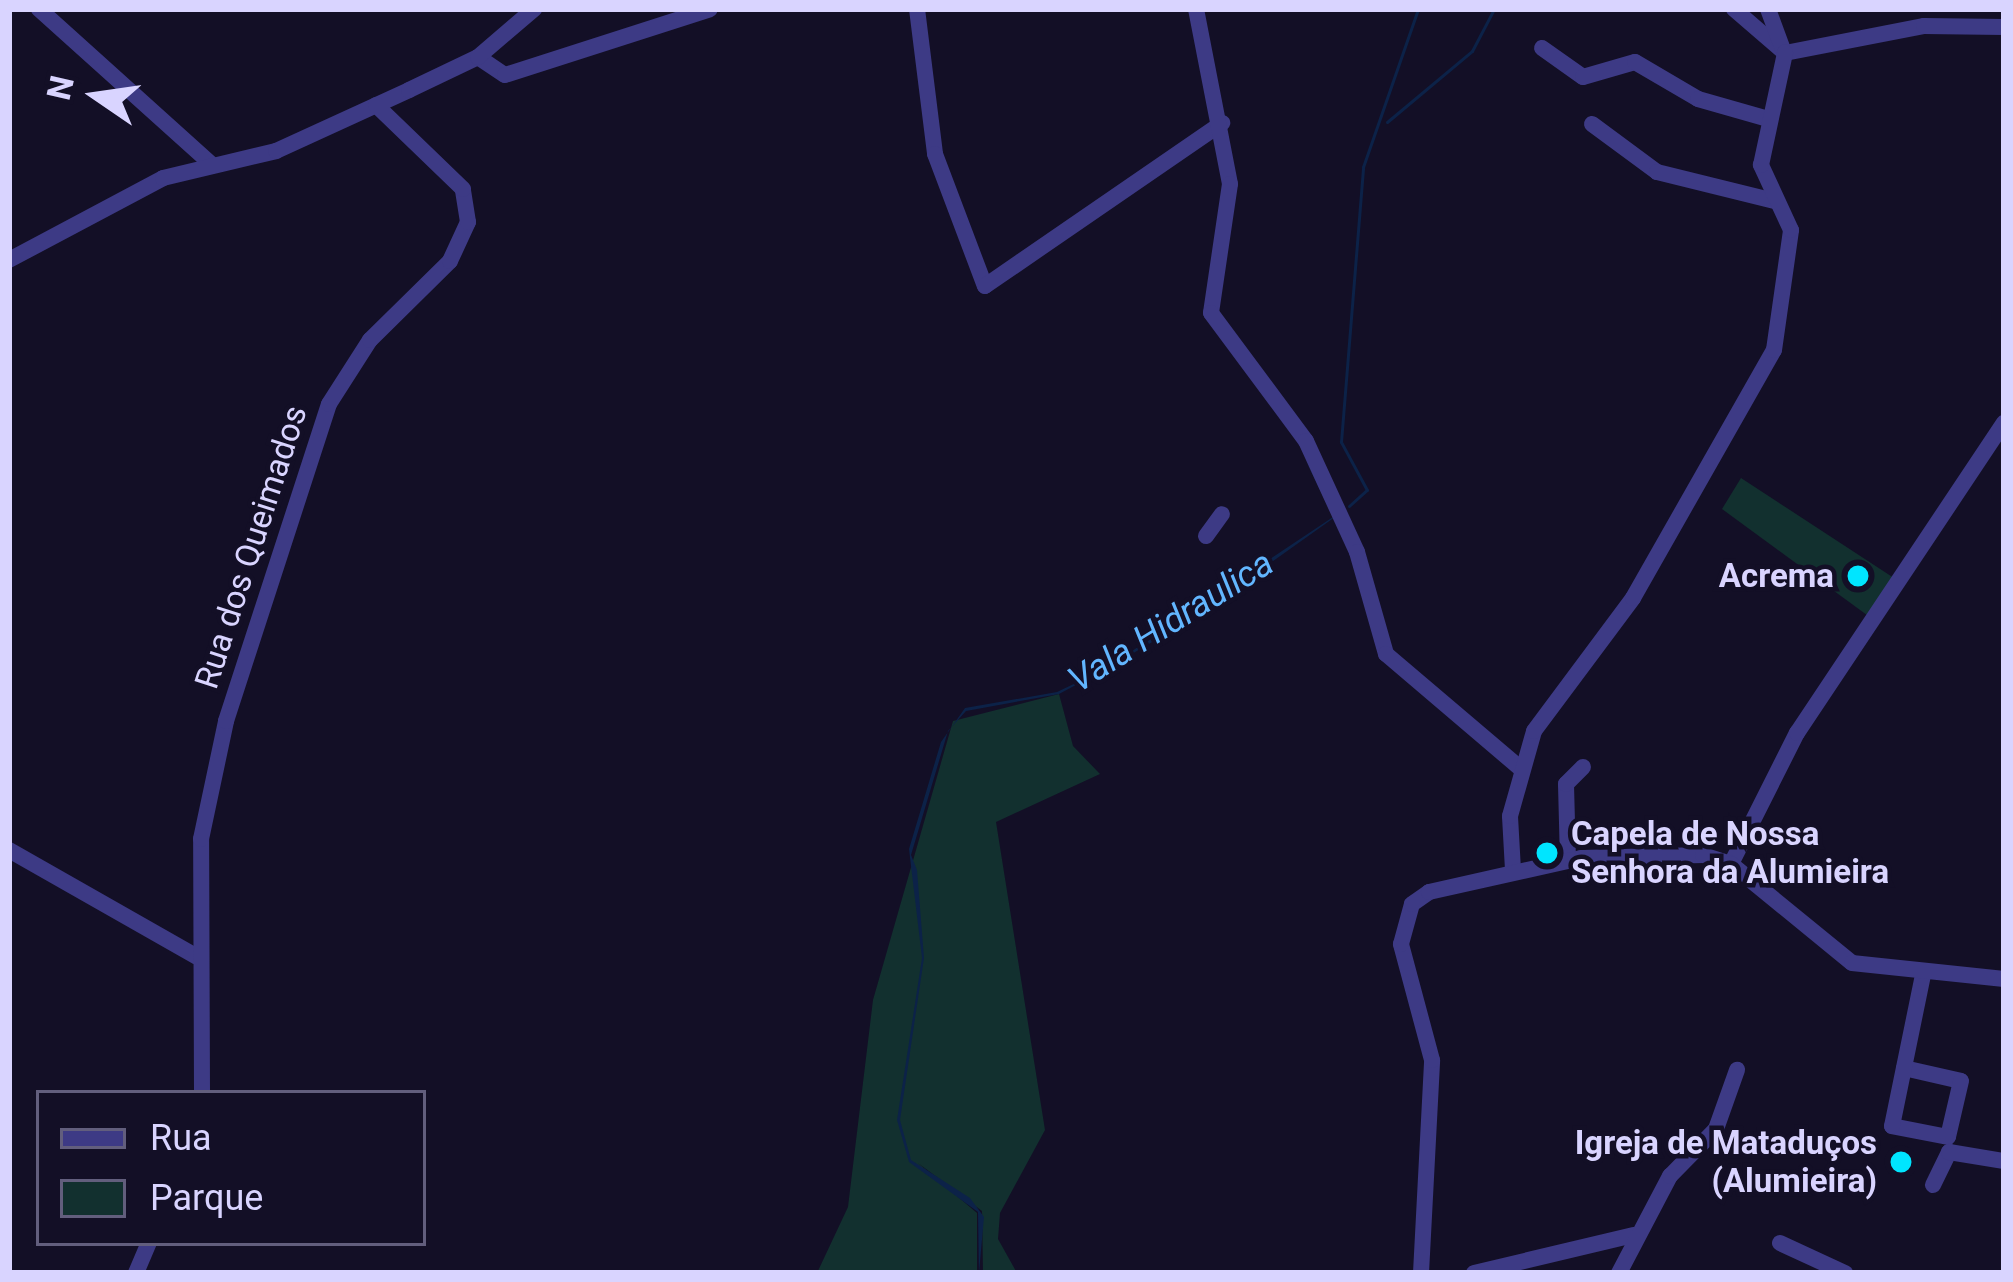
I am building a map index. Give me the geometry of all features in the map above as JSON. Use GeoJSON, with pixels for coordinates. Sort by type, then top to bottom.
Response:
{"type":"FeatureCollection","features":[{"type":"Feature","properties":{"kind":"street"},"geometry":{"type":"LineString","coordinates":[[39,9],[212,165]]}},
{"type":"Feature","properties":{"kind":"street"},"geometry":{"type":"LineString","coordinates":[[9,260],[163,178],[277,151],[478,57],[533,9]]}},
{"type":"Feature","properties":{"kind":"street"},"geometry":{"type":"LineString","coordinates":[[478,57],[505,75],[710,9]]}},
{"type":"Feature","properties":{"kind":"street"},"geometry":{"type":"LineString","coordinates":[[917,9],[935,154],[986,286],[1222,123]]}},
{"type":"Feature","properties":{"kind":"street"},"geometry":{"type":"LineString","coordinates":[[1196,9],[1222,123],[1229,203],[1210,313],[1306,441],[1357,551],[1386,654],[1519,767]]}},
{"type":"Feature","properties":{"kind":"street"},"geometry":{"type":"LineString","coordinates":[[1734,9],[1785,53]]}},
{"type":"Feature","properties":{"kind":"street"},"geometry":{"type":"LineString","coordinates":[[1513,870],[1519,767],[1555,690],[1633,598],[1774,350],[1791,230],[1761,165],[1785,53],[1768,9]]}},
{"type":"Feature","properties":{"kind":"street"},"geometry":{"type":"LineString","coordinates":[[1785,53],[1924,26],[2004,27]]}},
{"type":"Feature","properties":{"kind":"street"},"geometry":{"type":"LineString","coordinates":[[1542,48],[1583,77],[1635,62],[1698,99],[1768,119]]}},
{"type":"Feature","properties":{"kind":"street","name":"Rua dos Queimados"},"geometry":{"type":"LineString","coordinates":[[202,1090],[197,957],[201,839],[226,721],[328,404],[370,340],[450,261],[468,222],[463,189],[376,105]]}},
{"type":"Feature","properties":{"kind":"street"},"geometry":{"type":"LineString","coordinates":[[1592,124],[1657,172],[1774,201]]}},
{"type":"Feature","properties":{"kind":"street"},"geometry":{"type":"LineString","coordinates":[[1730,864],[1797,733],[2004,423]]}},
{"type":"Feature","properties":{"kind":"street"},"geometry":{"type":"LineString","coordinates":[[1206,536],[1222,514]]}},
{"type":"Feature","properties":{"kind":"street"},"geometry":{"type":"LineString","coordinates":[[1568,861],[1566,784],[1583,767]]}},
{"type":"Feature","properties":{"kind":"street"},"geometry":{"type":"LineString","coordinates":[[9,850],[197,957]]}},
{"type":"Feature","properties":{"kind":"street"},"geometry":{"type":"LineString","coordinates":[[1420,1273],[1432,1060],[1401,944],[1412,904],[1429,892],[1568,861],[1730,864],[1852,962],[1923,975],[2004,979]]}},
{"type":"Feature","properties":{"kind":"street"},"geometry":{"type":"LineString","coordinates":[[1923,975],[1892,1126],[2004,1161]]}},
{"type":"Feature","properties":{"kind":"street"},"geometry":{"type":"LineString","coordinates":[[1904,1068],[1961,1081],[1948,1145],[1933,1185]]}},
{"type":"Feature","properties":{"kind":"street"},"geometry":{"type":"LineString","coordinates":[[1619,1273],[1634,1235],[1716,1129],[1738,1070]]}},
{"type":"Feature","properties":{"kind":"street"},"geometry":{"type":"LineString","coordinates":[[1474,1273],[1634,1235]]}},
{"type":"Feature","properties":{"kind":"street"},"geometry":{"type":"LineString","coordinates":[[1780,1243],[1845,1273]]}},
{"type":"Feature","properties":{"kind":"green space"},"geometry":{"type":"Polygon","coordinates":[[[1741,478],[1897,580],[1871,618],[1722,509],[1741,478]]]}},
{"type":"Feature","properties":{"kind":"green space"},"geometry":{"type":"Polygon","coordinates":[[[1059,694],[1073,746],[1100,774],[996,822],[1045,1130],[1000,1213],[998,1239],[1017,1273],[983,1273],[982,1211],[918,1163],[977,1213],[977,1273],[817,1273],[848,1207],[873,1000],[953,721],[1059,694]]]}},
{"type":"Feature","properties":{"kind":"water"},"geometry":{"type":"Polygon","coordinates":[[[1305,459],[1335,517],[1190,620],[1106,669],[1059,694],[966,711],[952,727],[965,708],[1057,692],[1105,669],[1333,517],[1305,459]]]}},
{"type":"Feature","properties":{"kind":"water"},"geometry":{"type":"Polygon","coordinates":[[[947,733],[911,855],[917,870],[924,958],[900,1120],[911,1160],[970,1198],[984,1217],[979,1273],[978,1212],[909,1162],[897,1120],[922,958],[909,849],[947,733]]]}},
{"type":"Feature","properties":{"kind":"waterway","name":"Vala Hidraulica"},"geometry":{"type":"LineString","coordinates":[[1349,506],[1367,490],[1341,442],[1363,167],[1418,9]]}},
{"type":"Feature","properties":{"kind":"waterway"},"geometry":{"type":"LineString","coordinates":[[1387,122],[1472,51],[1494,9]]}},
{"type":"Feature","properties":{"kind":"place","name":"Acrema"},"geometry":{"type":"Point","coordinates":[1858,576]}},
{"type":"Feature","properties":{"kind":"place","name":"Capela de Nossa Senhora da Alumieira"},"geometry":{"type":"Point","coordinates":[1547,853]}},
{"type":"Feature","properties":{"kind":"place","name":"Igreja de Mataduços (Alumieira)"},"geometry":{"type":"Point","coordinates":[1901,1162]}}]}
